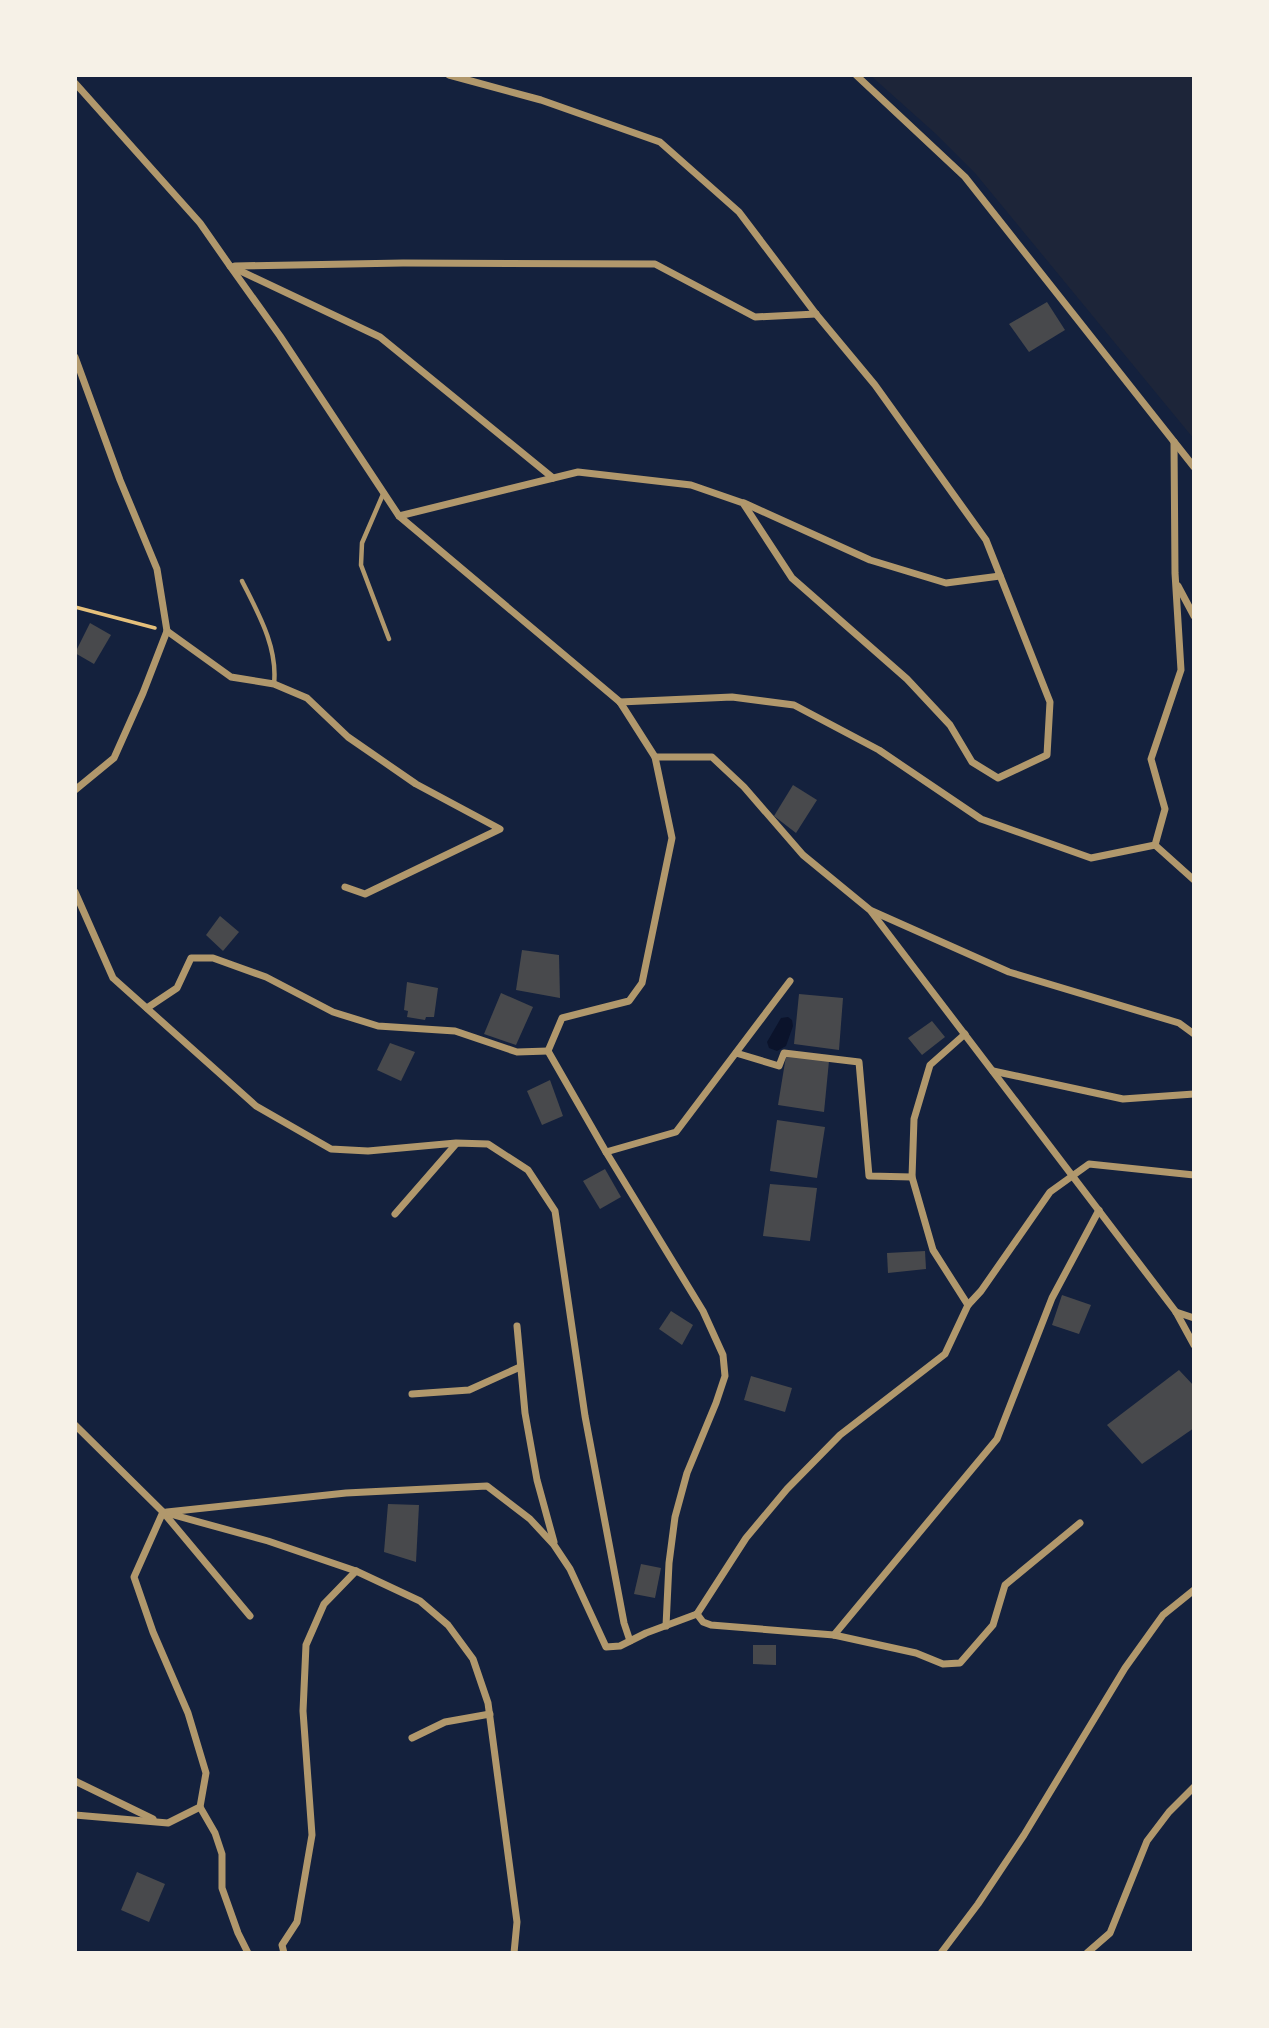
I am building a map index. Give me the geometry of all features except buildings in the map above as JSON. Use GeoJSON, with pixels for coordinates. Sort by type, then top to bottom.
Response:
{"type":"FeatureCollection","features":[{"type":"Feature","properties":{"kind":"street"},"geometry":{"type":"LineString","coordinates":[[449,75],[541,100],[660,142],[738,212],[816,314],[875,385],[986,540],[1050,702],[1047,755],[998,778],[971,762],[950,725],[907,679],[792,578],[743,503]]}},
{"type":"Feature","properties":{"kind":"street"},"geometry":{"type":"LineString","coordinates":[[856,75],[965,177],[1194,467]]}},
{"type":"Feature","properties":{"kind":"street"},"geometry":{"type":"LineString","coordinates":[[75,83],[200,223],[280,336],[399,516],[620,702],[656,757],[672,838],[642,983],[629,1001],[562,1018],[548,1051]]}},
{"type":"Feature","properties":{"kind":"street"},"geometry":{"type":"LineString","coordinates":[[230,266],[403,263],[655,264],[755,317],[816,314]]}},
{"type":"Feature","properties":{"kind":"street"},"geometry":{"type":"LineString","coordinates":[[230,266],[380,337],[553,478]]}},
{"type":"Feature","properties":{"kind":"street"},"geometry":{"type":"LineString","coordinates":[[75,357],[120,481],[157,569],[167,631],[143,694],[114,758],[75,790]]}},
{"type":"Feature","properties":{"kind":"street"},"geometry":{"type":"LineString","coordinates":[[1155,845],[1166,809],[1151,759],[1181,670],[1176,583],[1174,442]]}},
{"type":"Feature","properties":{"kind":"street"},"geometry":{"type":"LineString","coordinates":[[399,516],[578,472],[691,485],[743,503],[870,560],[946,583],[1000,576]]}},
{"type":"Feature","properties":{"kind":"street"},"geometry":{"type":"LineString","coordinates":[[1176,583],[1194,616]]}},
{"type":"Feature","properties":{"kind":"street"},"geometry":{"type":"LineString","coordinates":[[167,631],[231,677],[274,684],[307,698],[348,737],[416,784],[500,829],[365,894],[345,887]]}},
{"type":"Feature","properties":{"kind":"street"},"geometry":{"type":"LineString","coordinates":[[620,702],[732,697],[794,705],[879,751],[981,819],[1091,858],[1155,845]]}},
{"type":"Feature","properties":{"kind":"street"},"geometry":{"type":"LineString","coordinates":[[656,757],[712,757],[744,787],[803,855],[870,910],[1177,1312],[1194,1345]]}},
{"type":"Feature","properties":{"kind":"street"},"geometry":{"type":"LineString","coordinates":[[1155,845],[1194,880]]}},
{"type":"Feature","properties":{"kind":"street"},"geometry":{"type":"LineString","coordinates":[[75,892],[113,978],[256,1106],[331,1149],[368,1151],[456,1143],[488,1144],[528,1170],[555,1211],[584,1416],[624,1623],[630,1641]]}},
{"type":"Feature","properties":{"kind":"street"},"geometry":{"type":"LineString","coordinates":[[870,910],[1009,972],[1180,1023],[1194,1034]]}},
{"type":"Feature","properties":{"kind":"street"},"geometry":{"type":"LineString","coordinates":[[147,1008],[177,988],[191,958],[213,958],[266,977],[333,1012],[378,1026],[455,1031],[517,1052],[548,1051]]}},
{"type":"Feature","properties":{"kind":"street"},"geometry":{"type":"LineString","coordinates":[[606,1152],[676,1132],[790,981]]}},
{"type":"Feature","properties":{"kind":"street"},"geometry":{"type":"LineString","coordinates":[[965,1034],[930,1065],[914,1119],[912,1177],[933,1250],[968,1305]]}},
{"type":"Feature","properties":{"kind":"street"},"geometry":{"type":"LineString","coordinates":[[548,1051],[703,1311],[723,1355],[722,1385],[687,1473],[675,1517],[669,1563],[666,1626]]}},
{"type":"Feature","properties":{"kind":"street"},"geometry":{"type":"LineString","coordinates":[[736,1053],[779,1066],[784,1053],[859,1062],[869,1175],[912,1177]]}},
{"type":"Feature","properties":{"kind":"street"},"geometry":{"type":"LineString","coordinates":[[993,1071],[1123,1098],[1194,1094]]}},
{"type":"Feature","properties":{"kind":"street"},"geometry":{"type":"LineString","coordinates":[[395,1214],[456,1143]]}},
{"type":"Feature","properties":{"kind":"street"},"geometry":{"type":"LineString","coordinates":[[163,1512],[346,1493],[487,1486],[530,1518],[554,1545],[570,1569],[603,1643],[606,1647],[613,1648],[697,1615],[746,1538],[787,1489],[839,1436],[945,1354],[968,1305],[981,1291],[1051,1192],[1089,1164],[1194,1175]]}},
{"type":"Feature","properties":{"kind":"street"},"geometry":{"type":"LineString","coordinates":[[834,1635],[997,1439],[1052,1298],[1099,1210]]}},
{"type":"Feature","properties":{"kind":"street"},"geometry":{"type":"LineString","coordinates":[[1177,1312],[1194,1318]]}},
{"type":"Feature","properties":{"kind":"street"},"geometry":{"type":"LineString","coordinates":[[517,1326],[525,1413],[537,1480],[554,1545]]}},
{"type":"Feature","properties":{"kind":"street"},"geometry":{"type":"LineString","coordinates":[[411,1394],[469,1390],[520,1367]]}},
{"type":"Feature","properties":{"kind":"street"},"geometry":{"type":"LineString","coordinates":[[75,1425],[163,1512],[250,1616]]}},
{"type":"Feature","properties":{"kind":"street"},"geometry":{"type":"LineString","coordinates":[[163,1512],[268,1541],[356,1572],[420,1601],[449,1625],[473,1660],[490,1714],[517,1922],[514,1953]]}},
{"type":"Feature","properties":{"kind":"street"},"geometry":{"type":"LineString","coordinates":[[163,1512],[134,1577],[153,1632],[188,1713],[206,1773],[200,1807],[215,1833],[222,1854],[222,1888],[248,1953]]}},
{"type":"Feature","properties":{"kind":"street"},"geometry":{"type":"LineString","coordinates":[[697,1615],[703,1622],[711,1625],[834,1635],[916,1653],[943,1664],[960,1663],[992,1625],[1005,1586],[1080,1523]]}},
{"type":"Feature","properties":{"kind":"street"},"geometry":{"type":"LineString","coordinates":[[284,1953],[282,1945],[297,1922],[312,1835],[303,1723],[306,1645],[324,1604],[356,1572]]}},
{"type":"Feature","properties":{"kind":"street"},"geometry":{"type":"LineString","coordinates":[[941,1953],[1024,1835],[1125,1668],[1163,1615],[1194,1590]]}},
{"type":"Feature","properties":{"kind":"street"},"geometry":{"type":"LineString","coordinates":[[412,1738],[445,1722],[490,1714]]}},
{"type":"Feature","properties":{"kind":"street"},"geometry":{"type":"LineString","coordinates":[[75,1781],[160,1822]]}},
{"type":"Feature","properties":{"kind":"street"},"geometry":{"type":"LineString","coordinates":[[1087,1953],[1110,1933],[1147,1841],[1169,1812],[1194,1787]]}},
{"type":"Feature","properties":{"kind":"street"},"geometry":{"type":"LineString","coordinates":[[75,1815],[168,1823],[200,1807]]}},
{"type":"Feature","properties":{"kind":"lane"},"geometry":{"type":"LineString","coordinates":[[384,492],[362,543],[361,565],[389,639]]}},
{"type":"Feature","properties":{"kind":"lane"},"geometry":{"type":"LineString","coordinates":[[242,581],[264,626],[276,666],[274,684]]}},
{"type":"Feature","properties":{"kind":"path"},"geometry":{"type":"LineString","coordinates":[[75,607],[167,631]]}},
{"type":"Feature","properties":{"kind":"shaded area"},"geometry":{"type":"Polygon","coordinates":[[[870,75],[1194,75],[1194,439],[975,173],[870,75]]]}},
{"type":"Feature","properties":{"kind":"shaded area"},"geometry":{"type":"Polygon","coordinates":[[[788,1017],[793,1026],[786,1046],[777,1051],[769,1048],[767,1042],[781,1018],[788,1017]]]}}]}
